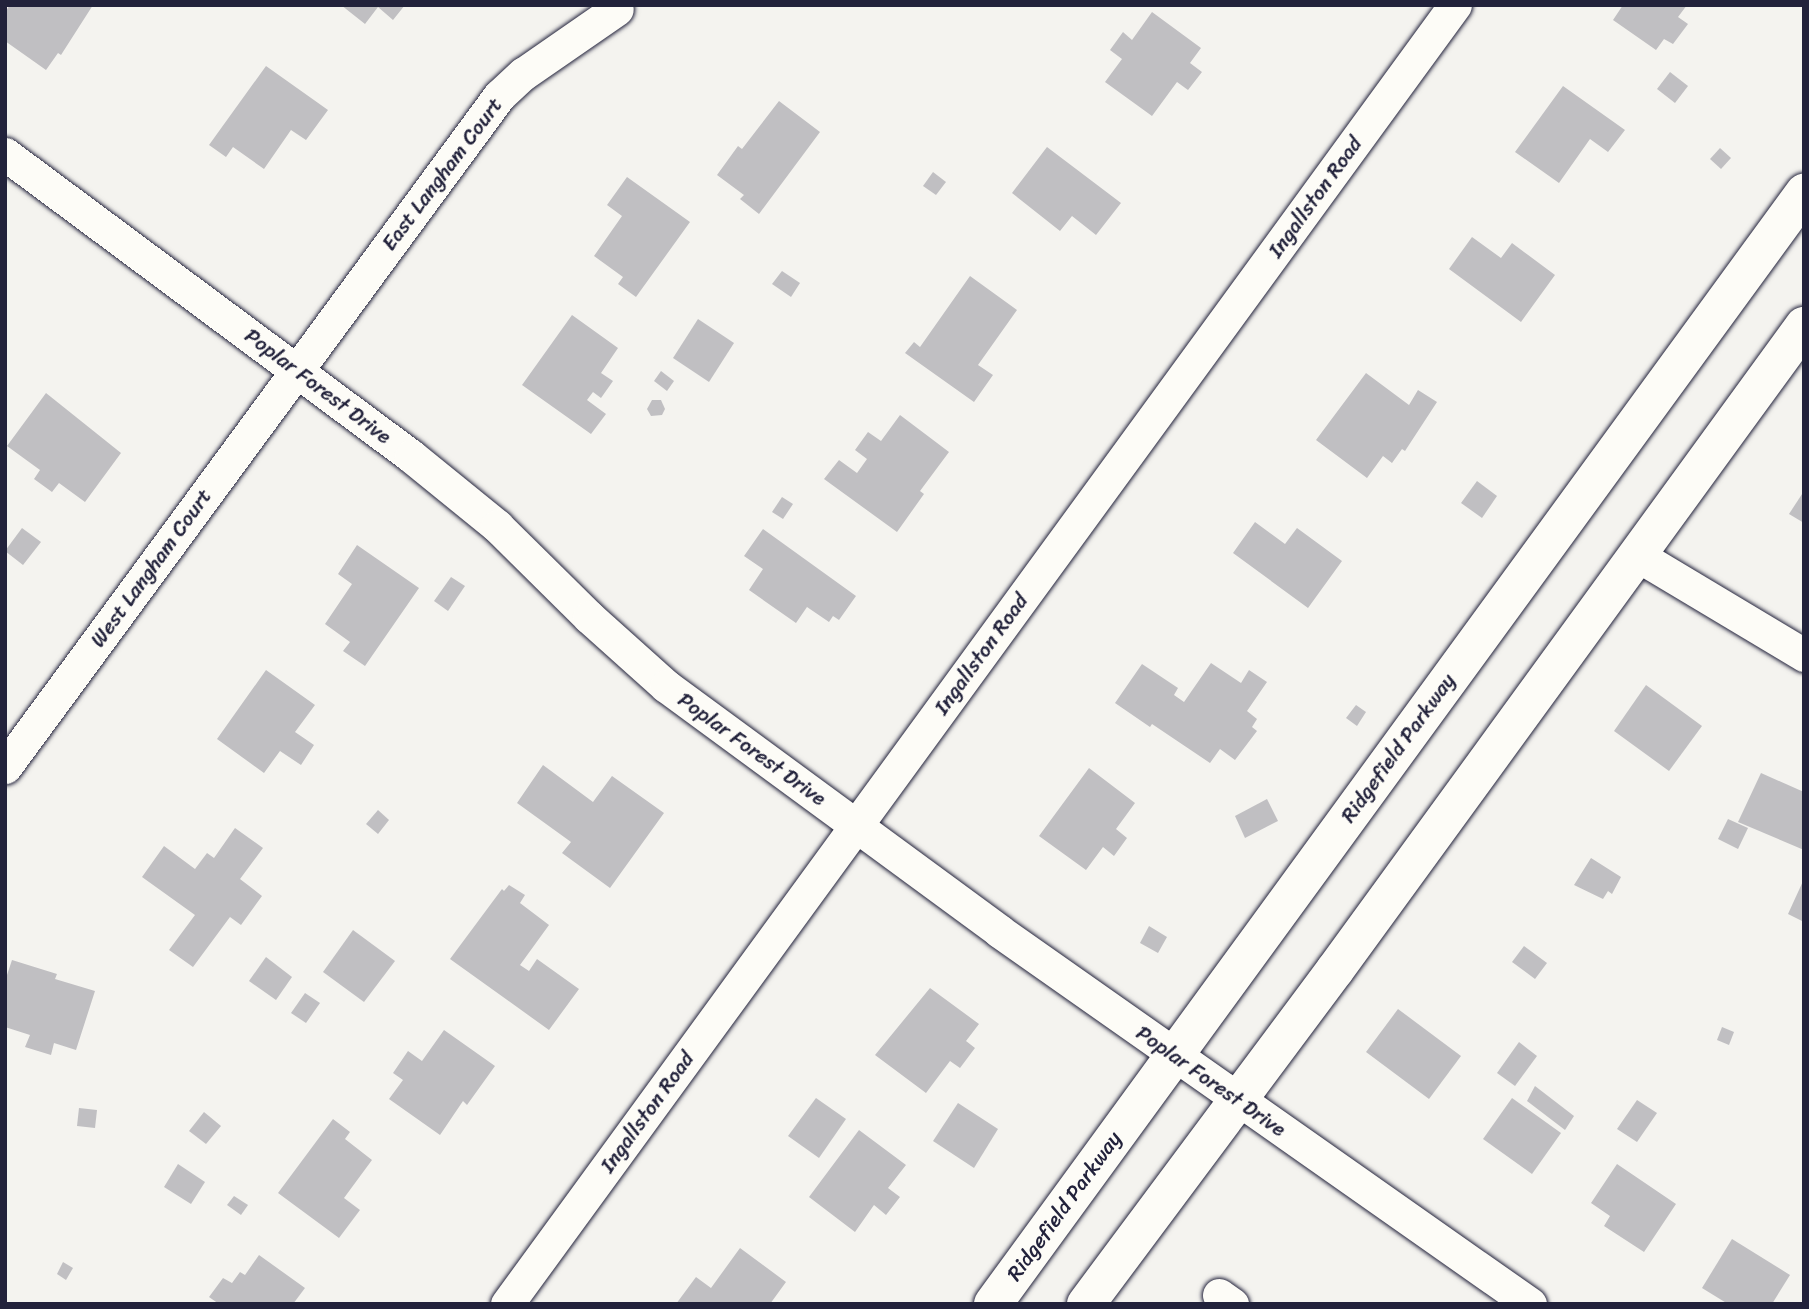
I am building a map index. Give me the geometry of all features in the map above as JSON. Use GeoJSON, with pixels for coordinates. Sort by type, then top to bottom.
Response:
{"type":"FeatureCollection","features":[{"type":"Feature","properties":{"kind":"main road","name":"Ridgefield Parkway"},"geometry":{"type":"LineString","coordinates":[[993,1304],[1804,193]]}},
{"type":"Feature","properties":{"kind":"main road"},"geometry":{"type":"LineString","coordinates":[[1086,1304],[1335,970],[1804,326]]}},
{"type":"Feature","properties":{"kind":"street","name":"Ingallston Road"},"geometry":{"type":"LineString","coordinates":[[507,1304],[1455,5]]}},
{"type":"Feature","properties":{"kind":"street","name":"East Langham Court"},"geometry":{"type":"LineString","coordinates":[[296,370],[499,96],[523,74],[617,9]]}},
{"type":"Feature","properties":{"kind":"street","name":"Poplar Forest Drive"},"geometry":{"type":"LineString","coordinates":[[5,154],[411,456],[497,526],[589,617],[666,686],[1175,1055],[1492,1293],[1530,1304]]}},
{"type":"Feature","properties":{"kind":"street","name":"West Langham Court"},"geometry":{"type":"LineString","coordinates":[[5,767],[296,370]]}},
{"type":"Feature","properties":{"kind":"street"},"geometry":{"type":"LineString","coordinates":[[1637,555],[1804,655]]}},
{"type":"Feature","properties":{"kind":"building"},"geometry":{"type":"Polygon","coordinates":[[[10,5],[93,5],[61,55],[58,53],[46,70],[5,41],[5,12],[10,5]]]}},
{"type":"Feature","properties":{"kind":"building"},"geometry":{"type":"Polygon","coordinates":[[[341,5],[405,5],[393,20],[378,7],[365,24],[341,5]]]}},
{"type":"Feature","properties":{"kind":"building"},"geometry":{"type":"Polygon","coordinates":[[[1623,5],[1687,5],[1678,17],[1688,24],[1673,44],[1664,39],[1656,50],[1613,20],[1623,5]]]}},
{"type":"Feature","properties":{"kind":"building"},"geometry":{"type":"Polygon","coordinates":[[[1152,12],[1201,48],[1190,63],[1202,72],[1188,90],[1177,82],[1152,116],[1105,82],[1122,59],[1110,50],[1123,32],[1132,40],[1152,12]]]}},
{"type":"Feature","properties":{"kind":"building"},"geometry":{"type":"Polygon","coordinates":[[[266,66],[328,110],[306,140],[291,130],[264,169],[233,147],[226,157],[209,145],[266,66]]]}},
{"type":"Feature","properties":{"kind":"building"},"geometry":{"type":"Polygon","coordinates":[[[1670,72],[1688,86],[1675,103],[1657,89],[1670,72]]]}},
{"type":"Feature","properties":{"kind":"building"},"geometry":{"type":"Polygon","coordinates":[[[1563,86],[1625,130],[1608,152],[1590,139],[1559,183],[1515,152],[1563,86]]]}},
{"type":"Feature","properties":{"kind":"building"},"geometry":{"type":"Polygon","coordinates":[[[779,101],[820,132],[759,214],[740,199],[744,195],[717,175],[738,146],[742,149],[779,101]]]}},
{"type":"Feature","properties":{"kind":"building"},"geometry":{"type":"Polygon","coordinates":[[[1047,147],[1121,203],[1096,235],[1072,216],[1060,231],[1012,193],[1047,147]]]}},
{"type":"Feature","properties":{"kind":"building"},"geometry":{"type":"Polygon","coordinates":[[[1720,148],[1731,158],[1721,169],[1710,159],[1720,148]]]}},
{"type":"Feature","properties":{"kind":"building"},"geometry":{"type":"Polygon","coordinates":[[[933,172],[946,182],[936,195],[923,186],[933,172]]]}},
{"type":"Feature","properties":{"kind":"building"},"geometry":{"type":"Polygon","coordinates":[[[627,177],[690,222],[636,297],[618,284],[623,277],[594,256],[622,216],[607,205],[627,177]]]}},
{"type":"Feature","properties":{"kind":"building"},"geometry":{"type":"Polygon","coordinates":[[[1472,237],[1501,258],[1512,243],[1555,275],[1521,322],[1449,269],[1472,237]]]}},
{"type":"Feature","properties":{"kind":"building"},"geometry":{"type":"Polygon","coordinates":[[[782,271],[800,283],[791,297],[772,284],[782,271]]]}},
{"type":"Feature","properties":{"kind":"building"},"geometry":{"type":"Polygon","coordinates":[[[970,276],[1017,310],[978,365],[993,375],[974,402],[905,353],[914,342],[920,347],[970,276]]]}},
{"type":"Feature","properties":{"kind":"building"},"geometry":{"type":"Polygon","coordinates":[[[572,315],[618,348],[601,373],[613,381],[601,398],[593,392],[587,400],[606,414],[591,434],[522,385],[572,315]]]}},
{"type":"Feature","properties":{"kind":"building"},"geometry":{"type":"Polygon","coordinates":[[[698,319],[734,343],[709,382],[673,358],[698,319]]]}},
{"type":"Feature","properties":{"kind":"building"},"geometry":{"type":"Polygon","coordinates":[[[661,371],[674,381],[667,391],[654,381],[661,371]]]}},
{"type":"Feature","properties":{"kind":"building"},"geometry":{"type":"Polygon","coordinates":[[[1366,373],[1409,405],[1418,390],[1437,402],[1405,451],[1402,449],[1392,463],[1383,456],[1367,478],[1316,440],[1366,373]]]}},
{"type":"Feature","properties":{"kind":"building"},"geometry":{"type":"Polygon","coordinates":[[[46,393],[121,453],[85,502],[59,483],[52,492],[34,479],[40,470],[7,446],[46,393]]]}},
{"type":"Feature","properties":{"kind":"building"},"geometry":{"type":"Polygon","coordinates":[[[652,400],[661,400],[665,409],[662,415],[651,416],[647,409],[652,400]]]}},
{"type":"Feature","properties":{"kind":"building"},"geometry":{"type":"Polygon","coordinates":[[[900,415],[949,452],[920,491],[924,494],[897,532],[824,479],[839,460],[857,473],[867,459],[855,450],[868,432],[881,441],[900,415]]]}},
{"type":"Feature","properties":{"kind":"building"},"geometry":{"type":"Polygon","coordinates":[[[1477,481],[1497,496],[1482,518],[1461,503],[1477,481]]]}},
{"type":"Feature","properties":{"kind":"building"},"geometry":{"type":"Polygon","coordinates":[[[1804,491],[1804,523],[1789,514],[1804,491]]]}},
{"type":"Feature","properties":{"kind":"building"},"geometry":{"type":"Polygon","coordinates":[[[782,497],[793,504],[783,519],[772,512],[782,497]]]}},
{"type":"Feature","properties":{"kind":"building"},"geometry":{"type":"Polygon","coordinates":[[[1255,522],[1285,544],[1297,528],[1342,561],[1308,608],[1233,553],[1255,522]]]}},
{"type":"Feature","properties":{"kind":"building"},"geometry":{"type":"Polygon","coordinates":[[[22,528],[41,542],[23,565],[5,551],[22,528]]]}},
{"type":"Feature","properties":{"kind":"building"},"geometry":{"type":"Polygon","coordinates":[[[763,529],[856,596],[839,620],[833,616],[829,622],[807,607],[796,623],[749,590],[763,569],[744,556],[763,529]]]}},
{"type":"Feature","properties":{"kind":"building"},"geometry":{"type":"Polygon","coordinates":[[[357,545],[419,588],[365,666],[343,651],[350,642],[325,624],[352,584],[338,574],[357,545]]]}},
{"type":"Feature","properties":{"kind":"building"},"geometry":{"type":"Polygon","coordinates":[[[451,577],[465,586],[448,611],[434,601],[451,577]]]}},
{"type":"Feature","properties":{"kind":"building"},"geometry":{"type":"Polygon","coordinates":[[[1211,663],[1241,683],[1249,670],[1267,682],[1247,711],[1257,719],[1252,727],[1257,731],[1235,760],[1220,749],[1210,763],[1115,703],[1142,664],[1178,688],[1174,695],[1184,702],[1211,663]]]}},
{"type":"Feature","properties":{"kind":"building"},"geometry":{"type":"Polygon","coordinates":[[[266,670],[315,705],[295,732],[314,745],[301,765],[280,751],[264,773],[217,739],[266,670]]]}},
{"type":"Feature","properties":{"kind":"building"},"geometry":{"type":"Polygon","coordinates":[[[1646,685],[1702,726],[1669,771],[1614,731],[1646,685]]]}},
{"type":"Feature","properties":{"kind":"building"},"geometry":{"type":"Polygon","coordinates":[[[1356,705],[1366,712],[1357,726],[1346,718],[1356,705]]]}},
{"type":"Feature","properties":{"kind":"building"},"geometry":{"type":"Polygon","coordinates":[[[543,765],[593,802],[612,776],[664,813],[610,888],[562,853],[571,842],[517,803],[543,765]]]}},
{"type":"Feature","properties":{"kind":"building"},"geometry":{"type":"Polygon","coordinates":[[[1089,768],[1135,803],[1116,829],[1127,838],[1114,856],[1103,847],[1086,870],[1039,836],[1089,768]]]}},
{"type":"Feature","properties":{"kind":"building"},"geometry":{"type":"Polygon","coordinates":[[[1761,773],[1804,792],[1804,850],[1738,822],[1761,773]]]}},
{"type":"Feature","properties":{"kind":"building"},"geometry":{"type":"Polygon","coordinates":[[[1267,799],[1278,821],[1245,838],[1235,816],[1267,799]]]}},
{"type":"Feature","properties":{"kind":"building"},"geometry":{"type":"Polygon","coordinates":[[[378,810],[389,820],[378,834],[366,824],[378,810]]]}},
{"type":"Feature","properties":{"kind":"building"},"geometry":{"type":"Polygon","coordinates":[[[1728,819],[1748,828],[1738,849],[1718,839],[1728,819]]]}},
{"type":"Feature","properties":{"kind":"building"},"geometry":{"type":"Polygon","coordinates":[[[235,828],[263,848],[240,879],[262,896],[241,925],[230,917],[193,967],[169,950],[195,915],[142,877],[164,846],[195,869],[207,853],[214,858],[235,828]]]}},
{"type":"Feature","properties":{"kind":"building"},"geometry":{"type":"Polygon","coordinates":[[[1591,858],[1621,877],[1612,894],[1608,891],[1603,899],[1574,885],[1591,858]]]}},
{"type":"Feature","properties":{"kind":"building"},"geometry":{"type":"Polygon","coordinates":[[[1804,879],[1804,922],[1788,914],[1804,879]]]}},
{"type":"Feature","properties":{"kind":"building"},"geometry":{"type":"Polygon","coordinates":[[[509,885],[525,895],[520,903],[549,925],[520,965],[529,971],[537,959],[579,989],[549,1030],[450,959],[502,889],[504,891],[509,885]]]}},
{"type":"Feature","properties":{"kind":"building"},"geometry":{"type":"Polygon","coordinates":[[[1149,926],[1167,937],[1158,953],[1140,943],[1149,926]]]}},
{"type":"Feature","properties":{"kind":"building"},"geometry":{"type":"Polygon","coordinates":[[[353,930],[395,961],[364,1002],[323,972],[353,930]]]}},
{"type":"Feature","properties":{"kind":"building"},"geometry":{"type":"Polygon","coordinates":[[[1524,946],[1547,963],[1535,979],[1512,962],[1524,946]]]}},
{"type":"Feature","properties":{"kind":"building"},"geometry":{"type":"Polygon","coordinates":[[[266,957],[292,977],[276,1000],[249,981],[266,957]]]}},
{"type":"Feature","properties":{"kind":"building"},"geometry":{"type":"Polygon","coordinates":[[[12,960],[57,974],[55,979],[95,991],[76,1050],[54,1043],[51,1055],[25,1047],[30,1035],[5,1027],[5,981],[12,960]]]}},
{"type":"Feature","properties":{"kind":"building"},"geometry":{"type":"Polygon","coordinates":[[[930,988],[979,1024],[966,1041],[975,1048],[960,1068],[950,1061],[926,1093],[875,1055],[930,988]]]}},
{"type":"Feature","properties":{"kind":"building"},"geometry":{"type":"Polygon","coordinates":[[[305,993],[320,1003],[306,1023],[291,1013],[305,993]]]}},
{"type":"Feature","properties":{"kind":"building"},"geometry":{"type":"Polygon","coordinates":[[[1398,1009],[1461,1056],[1429,1099],[1366,1052],[1398,1009]]]}},
{"type":"Feature","properties":{"kind":"building"},"geometry":{"type":"Polygon","coordinates":[[[1722,1027],[1734,1032],[1729,1045],[1717,1040],[1722,1027]]]}},
{"type":"Feature","properties":{"kind":"building"},"geometry":{"type":"Polygon","coordinates":[[[444,1030],[495,1066],[467,1105],[463,1101],[440,1135],[389,1099],[403,1080],[393,1073],[408,1051],[422,1061],[444,1030]]]}},
{"type":"Feature","properties":{"kind":"building"},"geometry":{"type":"Polygon","coordinates":[[[1519,1042],[1537,1056],[1515,1086],[1497,1073],[1519,1042]]]}},
{"type":"Feature","properties":{"kind":"building"},"geometry":{"type":"Polygon","coordinates":[[[1535,1086],[1574,1116],[1565,1130],[1527,1101],[1535,1086]]]}},
{"type":"Feature","properties":{"kind":"building"},"geometry":{"type":"Polygon","coordinates":[[[816,1098],[846,1119],[819,1158],[788,1136],[816,1098]]]}},
{"type":"Feature","properties":{"kind":"building"},"geometry":{"type":"Polygon","coordinates":[[[1512,1098],[1561,1133],[1532,1174],[1483,1139],[1512,1098]]]}},
{"type":"Feature","properties":{"kind":"building"},"geometry":{"type":"Polygon","coordinates":[[[1637,1100],[1657,1113],[1637,1142],[1617,1129],[1637,1100]]]}},
{"type":"Feature","properties":{"kind":"building"},"geometry":{"type":"Polygon","coordinates":[[[958,1103],[998,1129],[974,1168],[933,1141],[958,1103]]]}},
{"type":"Feature","properties":{"kind":"building"},"geometry":{"type":"Polygon","coordinates":[[[79,1108],[97,1110],[95,1128],[77,1126],[79,1108]]]}},
{"type":"Feature","properties":{"kind":"building"},"geometry":{"type":"Polygon","coordinates":[[[204,1112],[221,1126],[206,1144],[189,1131],[204,1112]]]}},
{"type":"Feature","properties":{"kind":"building"},"geometry":{"type":"Polygon","coordinates":[[[333,1119],[350,1132],[345,1139],[372,1160],[344,1198],[360,1210],[339,1238],[278,1193],[333,1119]]]}},
{"type":"Feature","properties":{"kind":"building"},"geometry":{"type":"Polygon","coordinates":[[[859,1130],[906,1165],[888,1188],[900,1197],[886,1215],[874,1205],[855,1232],[809,1197],[859,1130]]]}},
{"type":"Feature","properties":{"kind":"building"},"geometry":{"type":"Polygon","coordinates":[[[178,1164],[205,1182],[191,1204],[164,1187],[178,1164]]]}},
{"type":"Feature","properties":{"kind":"building"},"geometry":{"type":"Polygon","coordinates":[[[1617,1164],[1676,1204],[1644,1252],[1604,1226],[1610,1216],[1591,1203],[1617,1164]]]}},
{"type":"Feature","properties":{"kind":"building"},"geometry":{"type":"Polygon","coordinates":[[[234,1196],[248,1205],[241,1215],[227,1205],[234,1196]]]}},
{"type":"Feature","properties":{"kind":"building"},"geometry":{"type":"Polygon","coordinates":[[[1732,1239],[1790,1275],[1772,1304],[1728,1304],[1702,1288],[1732,1239]]]}},
{"type":"Feature","properties":{"kind":"building"},"geometry":{"type":"Polygon","coordinates":[[[740,1248],[786,1282],[770,1304],[676,1304],[696,1277],[711,1288],[740,1248]]]}},
{"type":"Feature","properties":{"kind":"building"},"geometry":{"type":"Polygon","coordinates":[[[259,1255],[305,1288],[293,1304],[219,1304],[209,1297],[223,1278],[232,1283],[240,1272],[245,1275],[259,1255]]]}},
{"type":"Feature","properties":{"kind":"building"},"geometry":{"type":"Polygon","coordinates":[[[63,1262],[73,1268],[66,1280],[57,1274],[63,1262]]]}}]}
